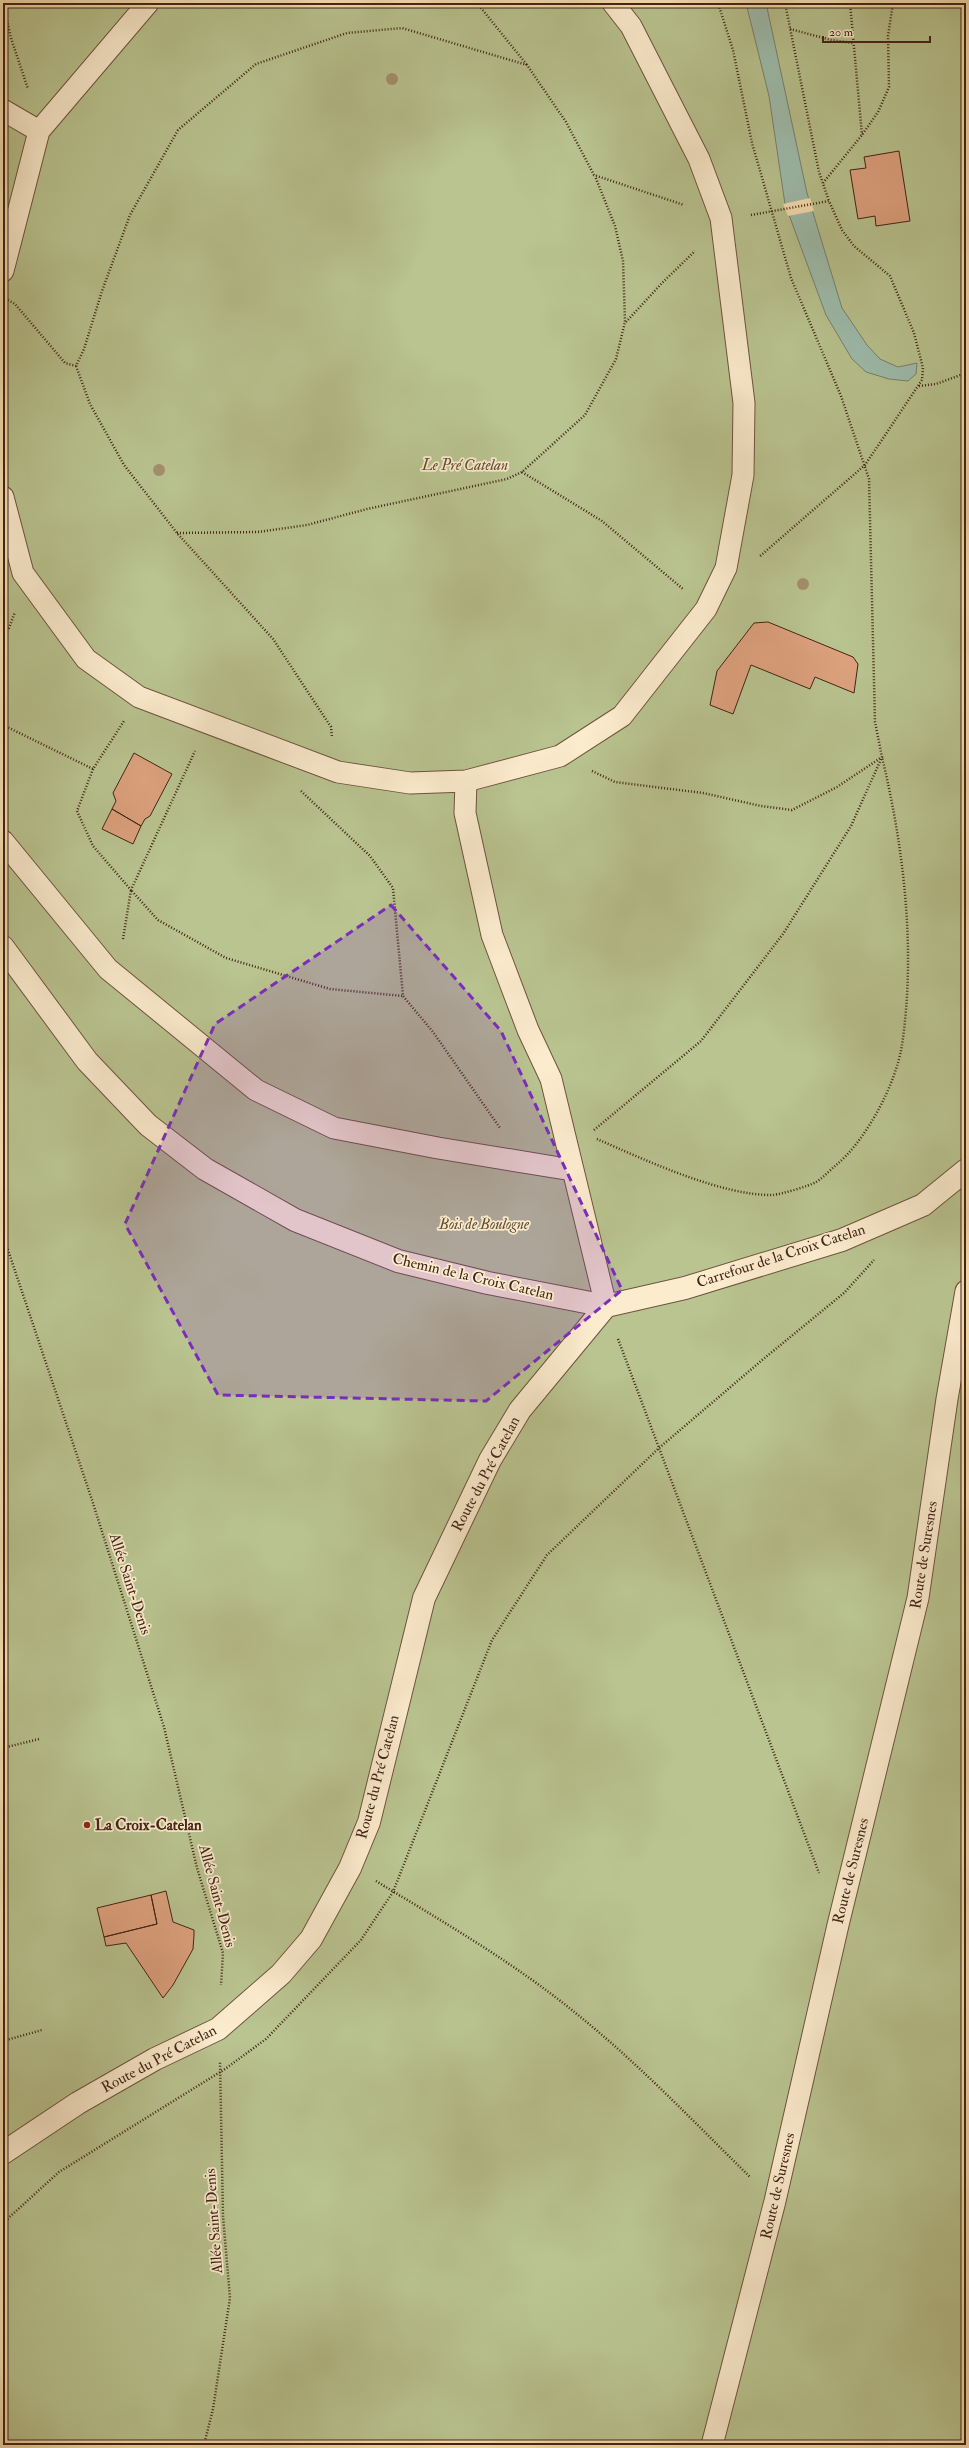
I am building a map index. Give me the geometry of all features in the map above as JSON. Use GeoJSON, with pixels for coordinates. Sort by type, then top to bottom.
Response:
{"type":"FeatureCollection","features":[{"type":"Feature","properties":{"kind":"street","name":"Chemin de la Croix Catelan"},"geometry":{"type":"LineString","coordinates":[[3,947],[87,1061],[148,1125],[205,1169],[295,1220],[398,1261],[488,1283],[606,1306]]}},
{"type":"Feature","properties":{"kind":"street","name":"Carrefour de la Croix Catelan"},"geometry":{"type":"LineString","coordinates":[[606,1306],[685,1288],[842,1240],[923,1205],[966,1170]]}},
{"type":"Feature","properties":{"kind":"street","name":"Route du Pré Catelan"},"geometry":{"type":"LineString","coordinates":[[3,2153],[85,2099],[154,2060],[218,2029],[281,1974],[311,1939],[350,1868],[369,1822],[424,1598],[490,1460],[520,1410],[606,1306]]}},
{"type":"Feature","properties":{"kind":"lane"},"geometry":{"type":"LineString","coordinates":[[3,271],[39,131],[148,3]]}},
{"type":"Feature","properties":{"kind":"lane"},"geometry":{"type":"LineString","coordinates":[[3,497],[23,573],[86,659],[139,697],[207,724],[338,772],[410,783],[466,781],[560,756],[622,716],[706,609],[726,568],[743,475],[744,403],[721,218],[700,159],[631,26],[614,3]]}},
{"type":"Feature","properties":{"kind":"lane"},"geometry":{"type":"LineString","coordinates":[[3,110],[39,131]]}},
{"type":"Feature","properties":{"kind":"lane"},"geometry":{"type":"LineString","coordinates":[[466,781],[465,813],[492,935],[528,1030],[551,1079],[606,1306]]}},
{"type":"Feature","properties":{"kind":"lane"},"geometry":{"type":"LineString","coordinates":[[3,841],[108,969],[256,1090],[334,1128],[572,1170]]}},
{"type":"Feature","properties":{"kind":"lane","name":"Route de Suresnes"},"geometry":{"type":"LineString","coordinates":[[712,2445],[775,2201],[838,1925],[918,1598],[947,1399],[966,1292]]}},
{"type":"Feature","properties":{"kind":"path"},"geometry":{"type":"LineString","coordinates":[[3,3],[11,38],[39,131]]}},
{"type":"Feature","properties":{"kind":"path"},"geometry":{"type":"LineString","coordinates":[[176,533],[258,532],[307,525],[507,479],[522,472],[585,415],[616,359],[625,322],[623,261],[615,226],[594,175],[566,122],[527,65],[477,3]]}},
{"type":"Feature","properties":{"kind":"path"},"geometry":{"type":"LineString","coordinates":[[587,1135],[725,1189],[774,1195],[816,1182],[848,1156],[869,1127],[887,1092],[900,1053],[909,968],[903,892],[893,802],[875,722],[869,479],[841,396],[791,278],[752,143],[733,50],[718,3]]}},
{"type":"Feature","properties":{"kind":"path"},"geometry":{"type":"LineString","coordinates":[[726,568],[757,558],[865,465],[922,380],[923,368],[914,332],[890,276],[854,246],[842,230],[829,201],[823,183],[785,3]]}},
{"type":"Feature","properties":{"kind":"path"},"geometry":{"type":"LineString","coordinates":[[850,3],[862,135]]}},
{"type":"Feature","properties":{"kind":"path"},"geometry":{"type":"LineString","coordinates":[[823,183],[862,135],[878,112],[889,87],[888,36],[893,3]]}},
{"type":"Feature","properties":{"kind":"path"},"geometry":{"type":"LineString","coordinates":[[338,772],[331,727],[273,639],[176,533],[124,464],[90,404],[76,366],[84,349],[102,291],[130,215],[178,130],[256,64],[348,33],[402,28],[527,65]]}},
{"type":"Feature","properties":{"kind":"path"},"geometry":{"type":"LineString","coordinates":[[790,29],[831,40],[853,42]]}},
{"type":"Feature","properties":{"kind":"path"},"geometry":{"type":"LineString","coordinates":[[594,175],[693,207],[721,218],[781,211],[829,201]]}},
{"type":"Feature","properties":{"kind":"path"},"geometry":{"type":"LineString","coordinates":[[625,322],[662,283],[702,245],[721,218]]}},
{"type":"Feature","properties":{"kind":"path"},"geometry":{"type":"LineString","coordinates":[[3,297],[15,304],[65,363],[76,366]]}},
{"type":"Feature","properties":{"kind":"path"},"geometry":{"type":"LineString","coordinates":[[919,386],[936,384],[966,373]]}},
{"type":"Feature","properties":{"kind":"path"},"geometry":{"type":"LineString","coordinates":[[522,472],[602,521],[706,609]]}},
{"type":"Feature","properties":{"kind":"path"},"geometry":{"type":"LineString","coordinates":[[139,697],[93,769],[77,811],[93,846],[131,890],[158,920],[226,958],[330,989],[403,996]]}},
{"type":"Feature","properties":{"kind":"path"},"geometry":{"type":"LineString","coordinates":[[117,975],[131,890],[207,724]]}},
{"type":"Feature","properties":{"kind":"path"},"geometry":{"type":"LineString","coordinates":[[3,725],[93,769]]}},
{"type":"Feature","properties":{"kind":"path"},"geometry":{"type":"LineString","coordinates":[[560,756],[615,782],[703,793],[761,806],[792,810],[837,787],[882,757]]}},
{"type":"Feature","properties":{"kind":"path"},"geometry":{"type":"LineString","coordinates":[[566,1141],[587,1135],[701,1041],[787,927],[851,826],[882,757]]}},
{"type":"Feature","properties":{"kind":"path"},"geometry":{"type":"LineString","coordinates":[[295,786],[370,856],[393,888],[403,996],[433,1032],[481,1103],[527,1162]]}},
{"type":"Feature","properties":{"kind":"path","name":"Allée Saint-Denis"},"geometry":{"type":"LineString","coordinates":[[3,1235],[164,1727],[197,1868],[223,1953],[218,2029],[221,2071],[223,2216],[230,2298],[213,2409],[204,2445]]}},
{"type":"Feature","properties":{"kind":"path"},"geometry":{"type":"LineString","coordinates":[[3,2223],[60,2172],[146,2120],[221,2071],[266,2039],[361,1940],[393,1892],[492,1640],[547,1555],[659,1448],[844,1293],[876,1258]]}},
{"type":"Feature","properties":{"kind":"path"},"geometry":{"type":"LineString","coordinates":[[606,1306],[821,1880]]}},
{"type":"Feature","properties":{"kind":"path"},"geometry":{"type":"LineString","coordinates":[[3,1748],[39,1739]]}},
{"type":"Feature","properties":{"kind":"path"},"geometry":{"type":"LineString","coordinates":[[350,1868],[393,1892],[477,1944],[578,2014],[628,2058],[775,2201]]}},
{"type":"Feature","properties":{"kind":"path"},"geometry":{"type":"LineString","coordinates":[[3,2041],[42,2030]]}},
{"type":"Feature","properties":{"kind":"highlighted area"},"geometry":{"type":"Polygon","coordinates":[[[391,905],[501,1031],[622,1290],[486,1401],[218,1395],[125,1224],[215,1024],[391,905]]]}},
{"type":"Feature","properties":{"kind":"green space","name":"Bois de Boulogne"},"geometry":{"type":"Polygon","coordinates":[[[3,3],[966,3],[966,2445],[3,2445],[3,3]]]}},
{"type":"Feature","properties":{"kind":"shaded area"},"geometry":{"type":"Polygon","coordinates":[[[746,3],[766,3],[807,193],[842,308],[867,345],[880,359],[898,367],[917,363],[916,374],[908,381],[889,379],[866,372],[852,359],[826,315],[785,204],[769,96],[746,3]]]}},
{"type":"Feature","properties":{"kind":"pier"},"geometry":{"type":"Polygon","coordinates":[[[810,198],[814,211],[788,216],[783,204],[810,198]]]}},
{"type":"Feature","properties":{"kind":"building"},"geometry":{"type":"Polygon","coordinates":[[[899,151],[910,221],[876,226],[875,216],[858,219],[850,170],[866,168],[864,157],[899,151]]]}},
{"type":"Feature","properties":{"kind":"building"},"geometry":{"type":"Polygon","coordinates":[[[768,622],[853,657],[858,664],[854,693],[815,677],[810,689],[751,665],[733,714],[710,705],[717,671],[754,623],[768,622]]]}},
{"type":"Feature","properties":{"kind":"building"},"geometry":{"type":"Polygon","coordinates":[[[134,753],[172,774],[150,816],[145,819],[141,826],[112,809],[116,801],[113,793],[134,753]]]}},
{"type":"Feature","properties":{"kind":"building"},"geometry":{"type":"Polygon","coordinates":[[[112,809],[141,826],[133,844],[102,829],[112,809]]]}},
{"type":"Feature","properties":{"kind":"building"},"geometry":{"type":"Polygon","coordinates":[[[166,1891],[173,1922],[194,1930],[194,1935],[193,1949],[173,1985],[163,1998],[126,1943],[106,1946],[104,1937],[157,1924],[151,1895],[166,1891]]]}},
{"type":"Feature","properties":{"kind":"building"},"geometry":{"type":"Polygon","coordinates":[[[151,1895],[157,1924],[104,1937],[97,1908],[151,1895]]]}},
{"type":"Feature","properties":{"kind":"place","name":"La Croix-Catelan"},"geometry":{"type":"Point","coordinates":[87,1825]}},
{"type":"Feature","properties":{"kind":"park label","name":"Le Pré Catelan"},"geometry":{"type":"Point","coordinates":[465,465]}}]}
